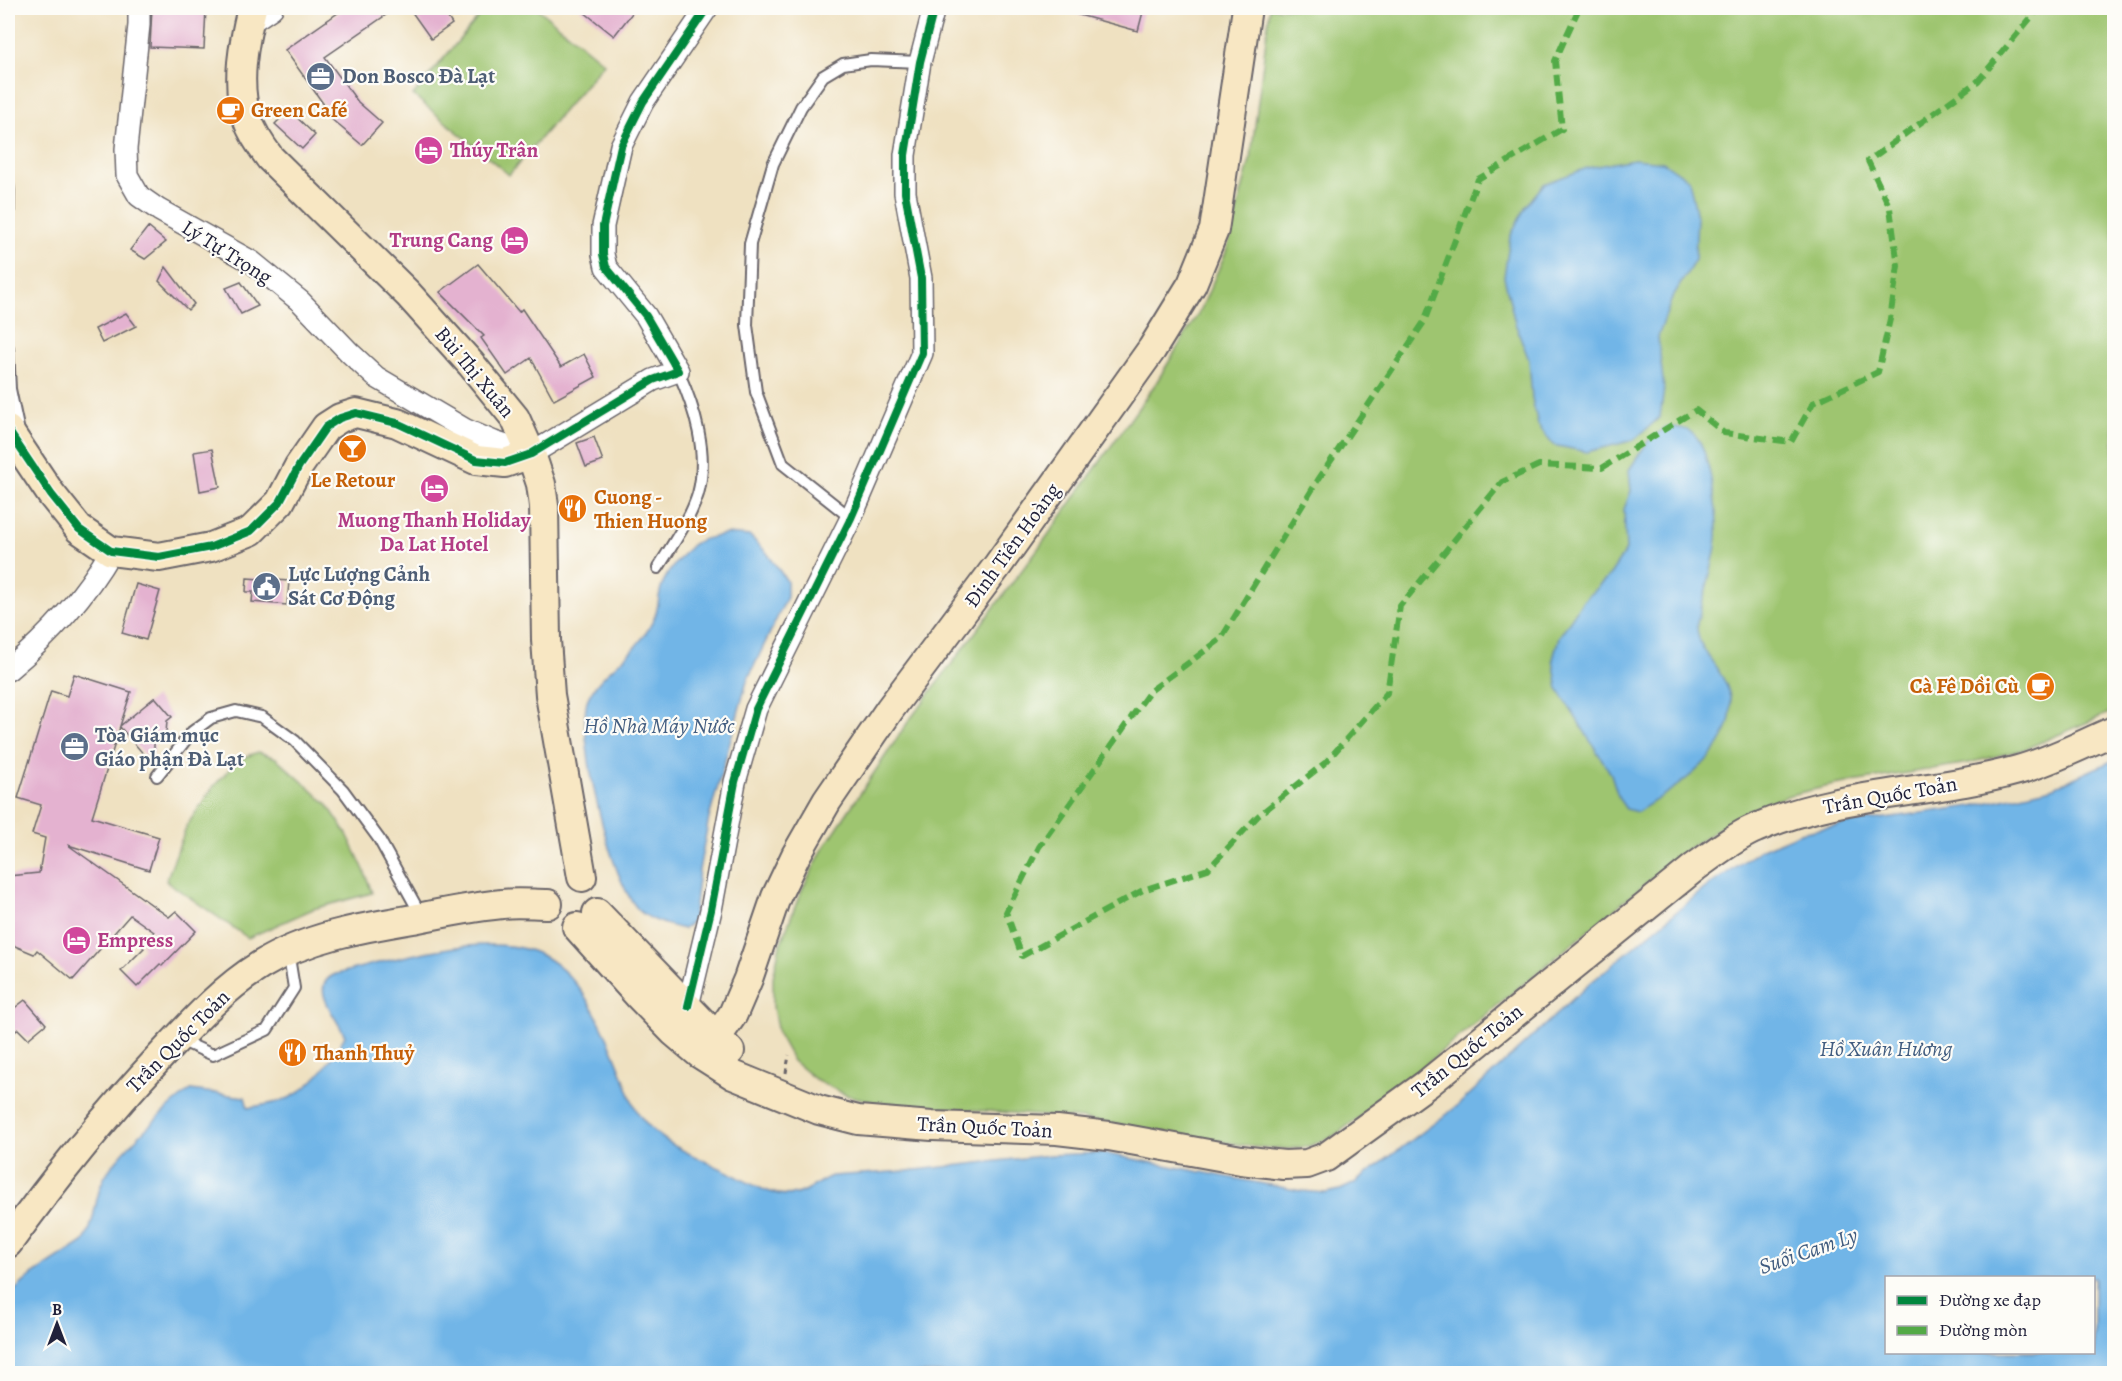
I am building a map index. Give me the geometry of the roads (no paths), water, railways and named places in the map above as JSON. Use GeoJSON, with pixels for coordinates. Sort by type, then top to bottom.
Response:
{"type":"FeatureCollection","features":[{"type":"Feature","properties":{"kind":"main road","name":"Đinh Tiên Hoàng"},"geometry":{"type":"LineString","coordinates":[[708,1046],[733,1014],[748,980],[776,897],[796,855],[827,801],[890,709],[999,565],[1152,349],[1192,284],[1214,230],[1246,8]]}},
{"type":"Feature","properties":{"kind":"main road","name":"Bùi Thị Xuân"},"geometry":{"type":"LineString","coordinates":[[250,16],[243,53],[242,88],[246,117],[257,140],[270,158],[408,294],[471,364],[515,418],[531,454],[541,484],[544,506],[546,640],[550,694],[582,877]]}},
{"type":"Feature","properties":{"kind":"main road"},"geometry":{"type":"LineString","coordinates":[[8,430],[51,494],[80,529],[111,551],[159,557],[211,547],[251,531],[280,502],[326,427],[340,418],[356,413],[397,423],[476,460],[506,463],[531,454]]}},
{"type":"Feature","properties":{"kind":"main road","name":"Trần Quốc Toản"},"geometry":{"type":"LineString","coordinates":[[587,920],[688,1006],[708,1046],[733,1075],[819,1110],[858,1120],[932,1126],[1057,1130],[1109,1136],[1240,1160],[1284,1165],[1308,1164],[1326,1157],[1426,1084],[1695,867],[1733,840],[1755,828],[1811,810],[2019,770],[2115,730]]}},
{"type":"Feature","properties":{"kind":"main road"},"geometry":{"type":"LineString","coordinates":[[567,876],[582,877],[596,887],[600,905],[587,920],[560,923],[553,917],[548,904],[552,886],[567,876]]}},
{"type":"Feature","properties":{"kind":"main road","name":"Trần Quốc Toản"},"geometry":{"type":"LineString","coordinates":[[8,1244],[49,1186],[98,1125],[194,1020],[231,987],[261,965],[328,935],[505,903],[548,904]]}},
{"type":"Feature","properties":{"kind":"main road","name":"Trần Quốc Toản"},"geometry":{"type":"LineString","coordinates":[[587,920],[639,996],[674,1032],[708,1046]]}},
{"type":"Feature","properties":{"kind":"street","name":"Lý Tự Trọng"},"geometry":{"type":"LineString","coordinates":[[139,8],[126,149],[127,175],[139,196],[159,210],[252,262],[302,302],[376,377],[466,430],[531,454]]}},
{"type":"Feature","properties":{"kind":"street"},"geometry":{"type":"LineString","coordinates":[[250,16],[272,8]]}},
{"type":"Feature","properties":{"kind":"street"},"geometry":{"type":"LineString","coordinates":[[531,454],[653,380],[678,371],[646,316],[606,267],[603,254],[603,226],[621,146],[642,102],[707,8]]}},
{"type":"Feature","properties":{"kind":"street"},"geometry":{"type":"LineString","coordinates":[[688,1006],[711,910],[735,782],[756,709],[851,518],[922,353],[921,278],[905,193],[905,155],[920,62],[934,8]]}},
{"type":"Feature","properties":{"kind":"street"},"geometry":{"type":"LineString","coordinates":[[8,670],[70,611],[94,580],[111,551]]}},
{"type":"Feature","properties":{"kind":"lane"},"geometry":{"type":"LineString","coordinates":[[851,518],[783,464],[756,392],[747,325],[750,244],[772,164],[801,107],[823,76],[843,64],[871,60],[920,62]]}},
{"type":"Feature","properties":{"kind":"lane"},"geometry":{"type":"LineString","coordinates":[[8,184],[8,253]]}},
{"type":"Feature","properties":{"kind":"lane"},"geometry":{"type":"LineString","coordinates":[[8,348],[10,389],[24,455]]}},
{"type":"Feature","properties":{"kind":"lane"},"geometry":{"type":"LineString","coordinates":[[658,568],[695,502],[701,478],[701,444],[691,400],[678,371]]}},
{"type":"Feature","properties":{"kind":"lane"},"geometry":{"type":"LineString","coordinates":[[157,776],[192,732],[211,718],[236,711],[262,717],[295,741],[343,790],[379,839],[422,917]]}},
{"type":"Feature","properties":{"kind":"lane"},"geometry":{"type":"LineString","coordinates":[[177,1039],[213,1055],[267,1030],[294,988],[288,951]]}},
{"type":"Feature","properties":{"kind":"water"},"geometry":{"type":"Polygon","coordinates":[[[1634,159],[1663,162],[1689,180],[1697,217],[1695,260],[1672,298],[1658,337],[1664,389],[1660,417],[1634,440],[1587,452],[1553,445],[1538,425],[1532,398],[1529,360],[1515,323],[1504,277],[1510,237],[1526,206],[1544,184],[1587,168],[1634,159]]]}},
{"type":"Feature","properties":{"kind":"water"},"geometry":{"type":"Polygon","coordinates":[[[1666,427],[1684,429],[1695,435],[1702,447],[1710,472],[1715,501],[1717,537],[1697,626],[1703,648],[1728,689],[1731,702],[1730,717],[1717,747],[1694,773],[1637,812],[1626,809],[1619,799],[1611,774],[1558,689],[1553,659],[1559,637],[1583,601],[1609,576],[1626,550],[1624,509],[1631,491],[1629,470],[1648,441],[1666,427]]]}},
{"type":"Feature","properties":{"kind":"water","name":"Hồ Nhà Máy Nước"},"geometry":{"type":"Polygon","coordinates":[[[726,534],[750,536],[767,553],[787,581],[787,597],[747,681],[709,818],[699,870],[693,921],[684,929],[657,921],[642,913],[630,899],[619,875],[608,845],[592,778],[585,720],[587,701],[595,686],[635,647],[646,632],[656,612],[662,585],[679,559],[695,543],[726,534]]]}},
{"type":"Feature","properties":{"kind":"water","name":"Hồ Xuân Hương"},"geometry":{"type":"Polygon","coordinates":[[[2114,760],[2114,1373],[8,1373],[8,1296],[32,1275],[83,1242],[90,1228],[103,1180],[118,1158],[156,1119],[191,1090],[245,1097],[248,1108],[284,1100],[306,1087],[328,1063],[345,1036],[324,994],[327,979],[336,974],[408,956],[486,945],[510,946],[532,951],[549,959],[578,986],[590,1003],[608,1040],[635,1108],[649,1126],[668,1142],[690,1154],[771,1192],[790,1195],[800,1193],[832,1176],[907,1171],[1050,1155],[1102,1153],[1301,1191],[1326,1193],[1353,1184],[1456,1107],[1589,984],[1704,889],[1760,850],[1800,833],[1849,823],[1972,806],[2052,788],[2114,760]]]}},
{"type":"Feature","properties":{"kind":"place","name":"Don Bosco Đà Lạt"},"geometry":{"type":"Point","coordinates":[321,76]}},
{"type":"Feature","properties":{"kind":"place","name":"Green Café"},"geometry":{"type":"Point","coordinates":[230,110]}},
{"type":"Feature","properties":{"kind":"place","name":"Thúy Trân"},"geometry":{"type":"Point","coordinates":[429,150]}},
{"type":"Feature","properties":{"kind":"place","name":"Trung Cang"},"geometry":{"type":"Point","coordinates":[514,240]}},
{"type":"Feature","properties":{"kind":"place","name":"Le Retour"},"geometry":{"type":"Point","coordinates":[353,449]}},
{"type":"Feature","properties":{"kind":"place","name":"Muong Thanh Holiday Da Lat Hotel"},"geometry":{"type":"Point","coordinates":[434,489]}},
{"type":"Feature","properties":{"kind":"place","name":"Cuong - Thien Huong"},"geometry":{"type":"Point","coordinates":[573,509]}},
{"type":"Feature","properties":{"kind":"place","name":"Lực Lượng Cảnh Sát Cơ Động"},"geometry":{"type":"Point","coordinates":[267,586]}},
{"type":"Feature","properties":{"kind":"place","name":"Cà Fê Dồi Cù"},"geometry":{"type":"Point","coordinates":[2040,686]}},
{"type":"Feature","properties":{"kind":"place","name":"Tòa Giám mục Giáo phận Đà Lạt"},"geometry":{"type":"Point","coordinates":[74,747]}},
{"type":"Feature","properties":{"kind":"place","name":"Empress"},"geometry":{"type":"Point","coordinates":[76,940]}},
{"type":"Feature","properties":{"kind":"place","name":"Thanh Thuỷ"},"geometry":{"type":"Point","coordinates":[292,1053]}},
{"type":"Feature","properties":{"kind":"water label","name":"Suối Cam Ly"},"geometry":{"type":"Point","coordinates":[1808,1250]}}]}
